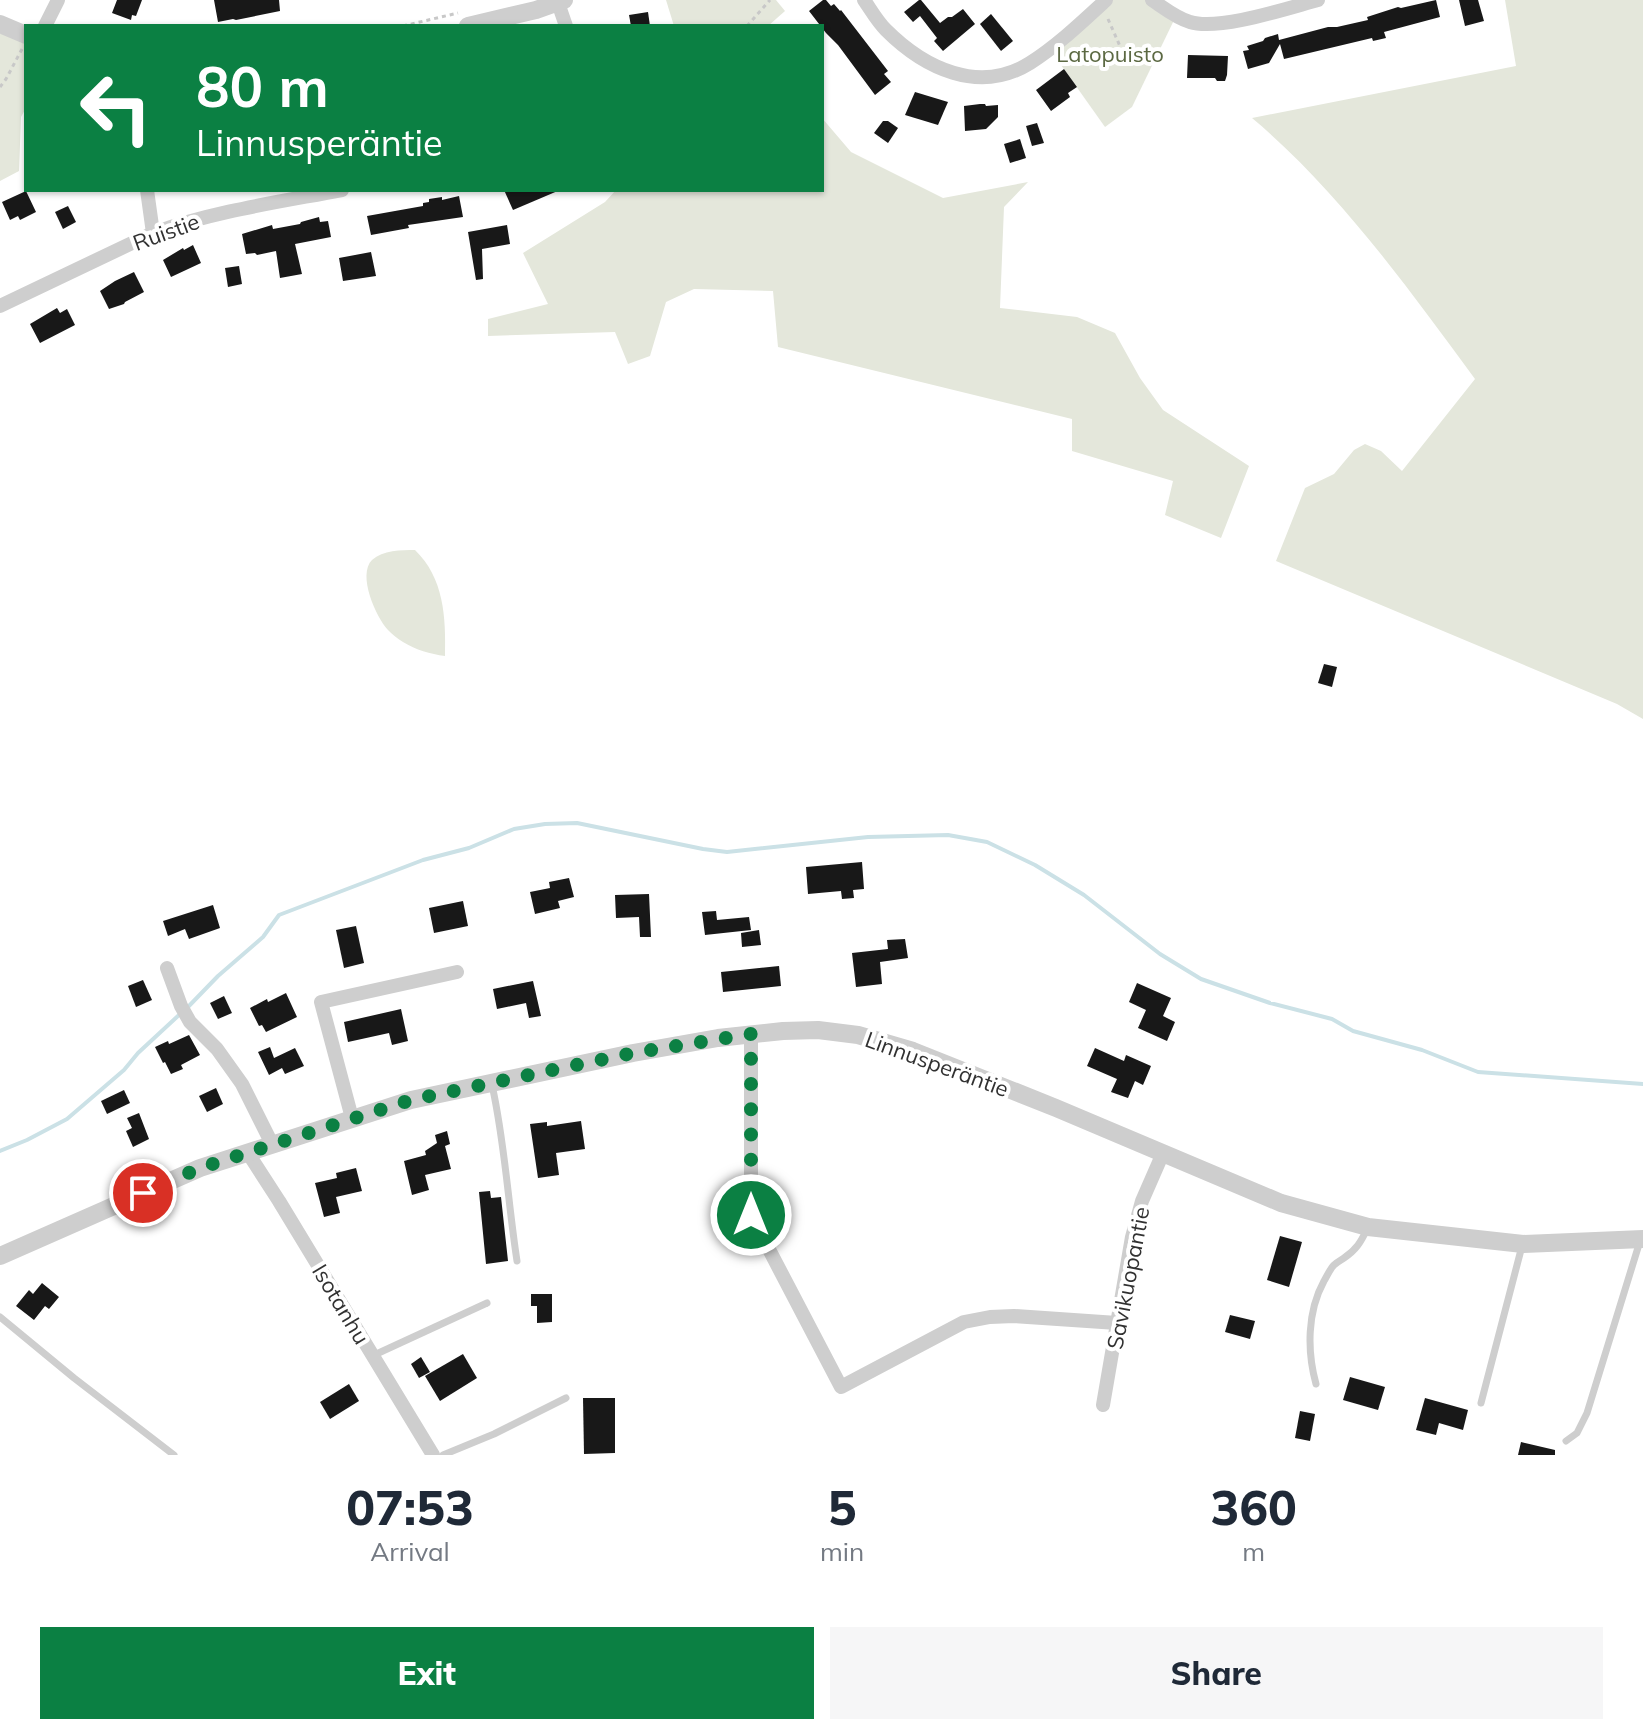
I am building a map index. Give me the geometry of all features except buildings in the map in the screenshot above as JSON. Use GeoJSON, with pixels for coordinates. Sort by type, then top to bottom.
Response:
{"type":"FeatureCollection","features":[{"type":"Feature","properties":{"kind":"street"},"geometry":{"type":"LineString","coordinates":[[46,24],[58,0]]}},
{"type":"Feature","properties":{"kind":"street"},"geometry":{"type":"LineString","coordinates":[[864,0],[885,29],[916,55],[943,70],[976,78],[1004,74],[1028,64],[1104,2]]}},
{"type":"Feature","properties":{"kind":"street"},"geometry":{"type":"LineString","coordinates":[[1152,0],[1176,16],[1208,25],[1318,0]]}},
{"type":"Feature","properties":{"kind":"street"},"geometry":{"type":"LineString","coordinates":[[475,24],[560,1],[566,24]]}},
{"type":"Feature","properties":{"kind":"street"},"geometry":{"type":"LineString","coordinates":[[0,24],[24,37]]}},
{"type":"Feature","properties":{"kind":"street"},"geometry":{"type":"LineString","coordinates":[[147,192],[153,233]]}},
{"type":"Feature","properties":{"kind":"street","name":"Ruistie"},"geometry":{"type":"LineString","coordinates":[[0,306],[153,233],[221,213],[331,192]]}},
{"type":"Feature","properties":{"kind":"street"},"geometry":{"type":"LineString","coordinates":[[167,968],[190,1022],[217,1049],[242,1084],[272,1144]]}},
{"type":"Feature","properties":{"kind":"street"},"geometry":{"type":"LineString","coordinates":[[352,1118],[321,1002],[457,972]]}},
{"type":"Feature","properties":{"kind":"street","name":"Linnusperäntie"},"geometry":{"type":"LineString","coordinates":[[0,1256],[200,1168],[411,1100],[633,1053],[751,1034],[818,1030],[858,1035],[913,1051],[1281,1203],[1368,1227],[1523,1244],[1642,1239]]}},
{"type":"Feature","properties":{"kind":"street"},"geometry":{"type":"LineString","coordinates":[[751,1034],[751,1215],[841,1387],[964,1322],[1014,1316],[1117,1323]]}},
{"type":"Feature","properties":{"kind":"street","name":"Isotanhu"},"geometry":{"type":"LineString","coordinates":[[248,1153],[433,1455]]}},
{"type":"Feature","properties":{"kind":"street","name":"Savikuopantie"},"geometry":{"type":"LineString","coordinates":[[1103,1405],[1132,1237],[1142,1201],[1163,1153]]}},
{"type":"Feature","properties":{"kind":"lane"},"geometry":{"type":"LineString","coordinates":[[491,1083],[504,1148],[508,1207],[517,1261]]}},
{"type":"Feature","properties":{"kind":"lane"},"geometry":{"type":"LineString","coordinates":[[1316,1384],[1310,1341],[1312,1315],[1321,1287],[1333,1265],[1360,1244],[1368,1227]]}},
{"type":"Feature","properties":{"kind":"lane"},"geometry":{"type":"LineString","coordinates":[[1566,1441],[1577,1433],[1587,1413],[1642,1239]]}},
{"type":"Feature","properties":{"kind":"lane"},"geometry":{"type":"LineString","coordinates":[[1481,1403],[1523,1244]]}},
{"type":"Feature","properties":{"kind":"lane"},"geometry":{"type":"LineString","coordinates":[[372,1356],[487,1303]]}},
{"type":"Feature","properties":{"kind":"lane"},"geometry":{"type":"LineString","coordinates":[[0,1317],[174,1455]]}},
{"type":"Feature","properties":{"kind":"lane"},"geometry":{"type":"LineString","coordinates":[[443,1455],[566,1398]]}},
{"type":"Feature","properties":{"kind":"path"},"geometry":{"type":"LineString","coordinates":[[749,24],[770,0]]}},
{"type":"Feature","properties":{"kind":"path"},"geometry":{"type":"LineString","coordinates":[[1104,2],[1123,53]]}},
{"type":"Feature","properties":{"kind":"path"},"geometry":{"type":"LineString","coordinates":[[0,87],[24,43]]}},
{"type":"Feature","properties":{"kind":"green space"},"geometry":{"type":"Polygon","coordinates":[[[666,0],[776,0],[785,11],[770,24],[673,24],[666,0]]]}},
{"type":"Feature","properties":{"kind":"green space","name":"Latopuisto"},"geometry":{"type":"Polygon","coordinates":[[[1106,0],[1152,0],[1176,16],[1132,107],[1105,127],[1049,48],[1106,0]]]}},
{"type":"Feature","properties":{"kind":"green space"},"geometry":{"type":"Polygon","coordinates":[[[1505,0],[1643,0],[1643,719],[1617,704],[1276,561],[1305,488],[1334,474],[1354,450],[1365,444],[1381,451],[1402,471],[1475,379],[1398,275],[1343,208],[1284,146],[1252,118],[1516,66],[1505,0]]]}},
{"type":"Feature","properties":{"kind":"green space"},"geometry":{"type":"Polygon","coordinates":[[[0,34],[24,34],[24,112],[21,117],[19,171],[0,181],[0,34]]]}},
{"type":"Feature","properties":{"kind":"green space"},"geometry":{"type":"Polygon","coordinates":[[[824,120],[851,152],[943,198],[1028,182],[1004,207],[1000,308],[1077,317],[1115,333],[1140,378],[1163,410],[1249,466],[1221,538],[1165,515],[1173,481],[1072,451],[1072,419],[778,347],[773,291],[694,289],[666,302],[650,356],[628,364],[615,332],[488,336],[488,319],[548,304],[523,253],[605,202],[614,192],[824,192],[824,120]]]}},
{"type":"Feature","properties":{"kind":"green space"},"geometry":{"type":"Polygon","coordinates":[[[415,550],[425,561],[438,586],[444,613],[445,656],[408,645],[395,636],[383,624],[370,596],[366,575],[372,560],[387,552],[415,550]]]}},
{"type":"Feature","properties":{"kind":"waterway"},"geometry":{"type":"LineString","coordinates":[[187,1008],[263,937],[279,915],[514,829],[577,823],[727,852],[868,837],[948,835],[987,842],[1035,865],[1084,895],[1160,954],[1201,979],[1270,1003],[1332,1019],[1353,1031],[1422,1050],[1478,1072],[1643,1084]]}},
{"type":"Feature","properties":{"kind":"waterway"},"geometry":{"type":"LineString","coordinates":[[0,1151],[67,1119],[124,1070],[179,1015]]}},
{"type":"Feature","properties":{"kind":"route"},"geometry":{"type":"LineString","coordinates":[[143,1193],[200,1168],[411,1100],[633,1053],[751,1034],[751,1215]]}}]}
